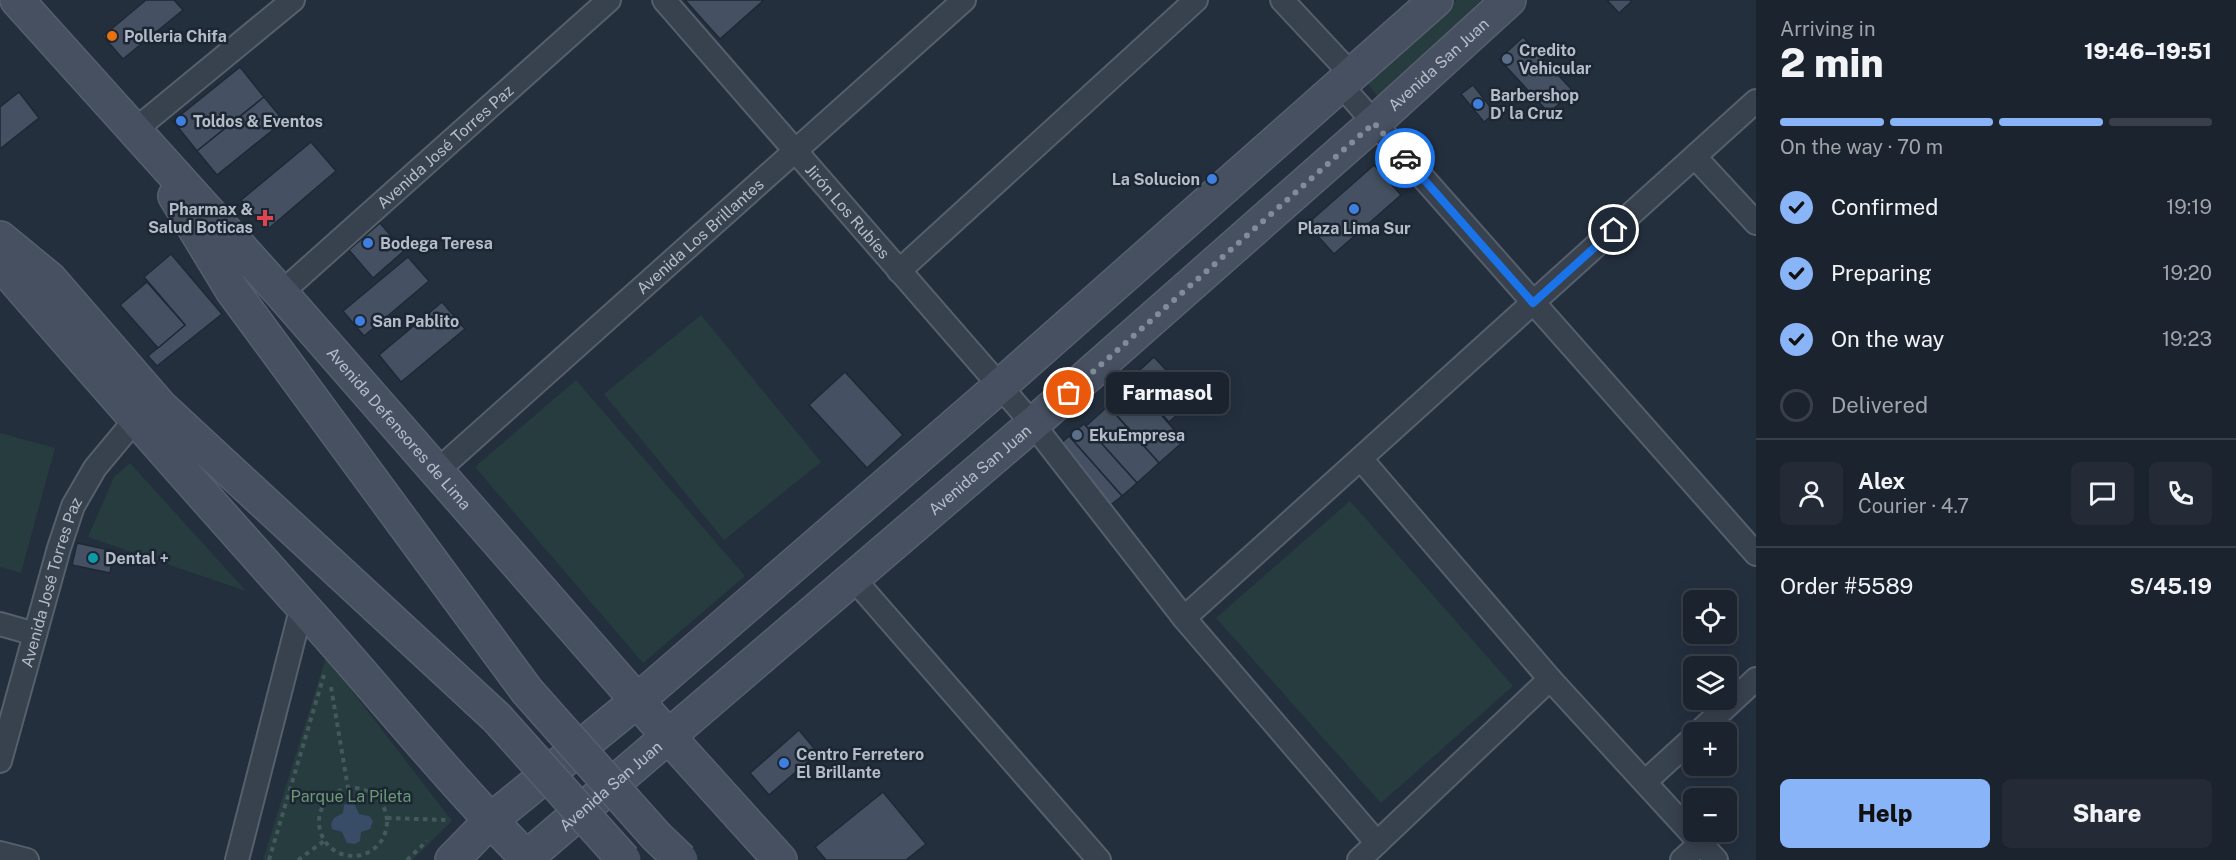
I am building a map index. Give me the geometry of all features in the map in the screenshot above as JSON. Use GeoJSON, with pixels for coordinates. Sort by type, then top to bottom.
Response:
{"type":"FeatureCollection","features":[{"type":"Feature","properties":{"kind":"main road","name":"Avenida Defensores de Lima"},"geometry":{"type":"LineString","coordinates":[[17,0],[281,293],[668,736],[780,860]]}},
{"type":"Feature","properties":{"kind":"main road"},"geometry":{"type":"LineString","coordinates":[[452,860],[491,820],[638,700],[1000,386],[1436,0]]}},
{"type":"Feature","properties":{"kind":"main road","name":"Avenida San Juan"},"geometry":{"type":"LineString","coordinates":[[526,859],[1033,424],[1374,123],[1509,0]]}},
{"type":"Feature","properties":{"kind":"main road"},"geometry":{"type":"LineString","coordinates":[[135,130],[232,290],[527,691],[656,836],[681,860]]}},
{"type":"Feature","properties":{"kind":"main road"},"geometry":{"type":"LineString","coordinates":[[0,238],[50,279],[161,407],[497,718],[624,860]]}},
{"type":"Feature","properties":{"kind":"main road"},"geometry":{"type":"LineString","coordinates":[[0,263],[135,420],[526,859]]}},
{"type":"Feature","properties":{"kind":"street"},"geometry":{"type":"LineString","coordinates":[[135,130],[292,0]]}},
{"type":"Feature","properties":{"kind":"street","name":"Avenida José Torres Paz"},"geometry":{"type":"LineString","coordinates":[[281,293],[609,0]]}},
{"type":"Feature","properties":{"kind":"street","name":"Jirón Los Rubíes"},"geometry":{"type":"LineString","coordinates":[[663,0],[1033,424],[1184,618],[1377,843]]}},
{"type":"Feature","properties":{"kind":"street"},"geometry":{"type":"LineString","coordinates":[[899,271],[1196,0]]}},
{"type":"Feature","properties":{"kind":"street"},"geometry":{"type":"LineString","coordinates":[[1282,0],[1346,80],[1374,123],[1756,554]]}},
{"type":"Feature","properties":{"kind":"street","name":"Avenida Los Brillantes"},"geometry":{"type":"LineString","coordinates":[[436,472],[795,151],[956,2]]}},
{"type":"Feature","properties":{"kind":"street"},"geometry":{"type":"LineString","coordinates":[[1184,618],[1756,101]]}},
{"type":"Feature","properties":{"kind":"street"},"geometry":{"type":"LineString","coordinates":[[1695,157],[1756,223]]}},
{"type":"Feature","properties":{"kind":"street","name":"Avenida José Torres Paz"},"geometry":{"type":"LineString","coordinates":[[0,761],[59,548],[73,506],[95,468],[135,420]]}},
{"type":"Feature","properties":{"kind":"street"},"geometry":{"type":"LineString","coordinates":[[1360,459],[1550,679],[1646,781],[1716,860]]}},
{"type":"Feature","properties":{"kind":"street"},"geometry":{"type":"LineString","coordinates":[[853,578],[1099,860]]}},
{"type":"Feature","properties":{"kind":"street"},"geometry":{"type":"LineString","coordinates":[[237,860],[302,606]]}},
{"type":"Feature","properties":{"kind":"street"},"geometry":{"type":"LineString","coordinates":[[0,624],[35,634]]}},
{"type":"Feature","properties":{"kind":"street"},"geometry":{"type":"LineString","coordinates":[[1359,860],[1550,679]]}},
{"type":"Feature","properties":{"kind":"street"},"geometry":{"type":"LineString","coordinates":[[1710,722],[1756,679]]}},
{"type":"Feature","properties":{"kind":"street"},"geometry":{"type":"LineString","coordinates":[[1646,781],[1683,747]]}},
{"type":"Feature","properties":{"kind":"street"},"geometry":{"type":"LineString","coordinates":[[1682,860],[1701,843]]}},
{"type":"Feature","properties":{"kind":"street"},"geometry":{"type":"LineString","coordinates":[[0,853],[27,860]]}},
{"type":"Feature","properties":{"kind":"path"},"geometry":{"type":"LineString","coordinates":[[269,860],[324,674]]}},
{"type":"Feature","properties":{"kind":"path"},"geometry":{"type":"LineString","coordinates":[[331,686],[348,788]]}},
{"type":"Feature","properties":{"kind":"path"},"geometry":{"type":"LineString","coordinates":[[348,788],[369,791],[379,798],[385,808],[387,818],[382,840],[365,854],[353,858],[332,849],[324,841],[319,830],[318,819],[321,808],[337,791],[348,788]]}},
{"type":"Feature","properties":{"kind":"path"},"geometry":{"type":"LineString","coordinates":[[387,818],[448,820]]}},
{"type":"Feature","properties":{"kind":"path"},"geometry":{"type":"LineString","coordinates":[[298,860],[324,841]]}},
{"type":"Feature","properties":{"kind":"green space"},"geometry":{"type":"Polygon","coordinates":[[[1457,0],[1496,0],[1382,102],[1368,84],[1371,78],[1457,0]]]}},
{"type":"Feature","properties":{"kind":"green space"},"geometry":{"type":"Polygon","coordinates":[[[701,315],[821,462],[724,540],[604,394],[701,315]]]}},
{"type":"Feature","properties":{"kind":"green space"},"geometry":{"type":"Polygon","coordinates":[[[576,380],[745,576],[643,663],[475,467],[576,380]]]}},
{"type":"Feature","properties":{"kind":"green space"},"geometry":{"type":"Polygon","coordinates":[[[0,433],[55,448],[21,573],[0,567],[0,433]]]}},
{"type":"Feature","properties":{"kind":"green space"},"geometry":{"type":"Polygon","coordinates":[[[130,463],[246,591],[88,537],[114,477],[130,463]]]}},
{"type":"Feature","properties":{"kind":"green space"},"geometry":{"type":"Polygon","coordinates":[[[1350,501],[1513,686],[1381,803],[1216,618],[1350,501]]]}},
{"type":"Feature","properties":{"kind":"green space","name":"Parque La Pileta"},"geometry":{"type":"Polygon","coordinates":[[[326,657],[452,821],[412,860],[263,860],[326,657]]]}},
{"type":"Feature","properties":{"kind":"water"},"geometry":{"type":"Polygon","coordinates":[[[354,803],[359,814],[369,816],[373,821],[370,829],[361,832],[360,841],[355,844],[347,843],[342,832],[332,829],[331,824],[334,818],[343,813],[344,805],[354,803]]]}},
{"type":"Feature","properties":{"kind":"building"},"geometry":{"type":"Polygon","coordinates":[[[146,0],[174,0],[183,10],[123,59],[103,36],[146,0]]]}},
{"type":"Feature","properties":{"kind":"building"},"geometry":{"type":"Polygon","coordinates":[[[685,0],[764,0],[720,39],[685,0]]]}},
{"type":"Feature","properties":{"kind":"building"},"geometry":{"type":"Polygon","coordinates":[[[1607,0],[1630,0],[1631,2],[1619,13],[1607,0]]]}},
{"type":"Feature","properties":{"kind":"building"},"geometry":{"type":"Polygon","coordinates":[[[1523,37],[1573,91],[1549,113],[1499,59],[1523,37]]]}},
{"type":"Feature","properties":{"kind":"building"},"geometry":{"type":"Polygon","coordinates":[[[240,67],[264,97],[197,151],[173,121],[240,67]]]}},
{"type":"Feature","properties":{"kind":"building","name":"Barbershop D' la Cruz"},"geometry":{"type":"Polygon","coordinates":[[[1473,85],[1495,113],[1484,122],[1461,94],[1473,85]]]}},
{"type":"Feature","properties":{"kind":"building"},"geometry":{"type":"Polygon","coordinates":[[[19,92],[39,118],[0,149],[0,107],[19,92]]]}},
{"type":"Feature","properties":{"kind":"building"},"geometry":{"type":"Polygon","coordinates":[[[264,97],[284,121],[217,175],[197,151],[264,97]]]}},
{"type":"Feature","properties":{"kind":"building"},"geometry":{"type":"Polygon","coordinates":[[[311,142],[336,171],[267,230],[241,200],[311,142]]]}},
{"type":"Feature","properties":{"kind":"building","name":"Plaza Lima Sur"},"geometry":{"type":"Polygon","coordinates":[[[1374,165],[1401,195],[1334,254],[1307,224],[1374,165]]]}},
{"type":"Feature","properties":{"kind":"building"},"geometry":{"type":"Polygon","coordinates":[[[380,223],[404,251],[373,278],[349,250],[380,223]]]}},
{"type":"Feature","properties":{"kind":"building"},"geometry":{"type":"Polygon","coordinates":[[[171,254],[222,314],[157,366],[148,356],[185,325],[144,277],[171,254]]]}},
{"type":"Feature","properties":{"kind":"building"},"geometry":{"type":"Polygon","coordinates":[[[408,257],[429,281],[364,336],[343,311],[408,257]]]}},
{"type":"Feature","properties":{"kind":"building"},"geometry":{"type":"Polygon","coordinates":[[[147,282],[185,325],[158,348],[120,305],[147,282]]]}},
{"type":"Feature","properties":{"kind":"building"},"geometry":{"type":"Polygon","coordinates":[[[442,302],[465,329],[401,382],[379,355],[442,302]]]}},
{"type":"Feature","properties":{"kind":"building"},"geometry":{"type":"Polygon","coordinates":[[[1154,357],[1194,400],[1169,422],[1130,379],[1154,357]]]}},
{"type":"Feature","properties":{"kind":"building"},"geometry":{"type":"Polygon","coordinates":[[[845,372],[903,435],[867,468],[809,405],[845,372]]]}},
{"type":"Feature","properties":{"kind":"building"},"geometry":{"type":"Polygon","coordinates":[[[1130,379],[1184,441],[1159,463],[1104,401],[1130,379]]]}},
{"type":"Feature","properties":{"kind":"building"},"geometry":{"type":"Polygon","coordinates":[[[1108,406],[1159,463],[1137,483],[1086,426],[1108,406]]]}},
{"type":"Feature","properties":{"kind":"building"},"geometry":{"type":"Polygon","coordinates":[[[1084,424],[1137,483],[1122,496],[1069,436],[1084,424]]]}},
{"type":"Feature","properties":{"kind":"building"},"geometry":{"type":"Polygon","coordinates":[[[1069,436],[1122,496],[1108,507],[1056,448],[1069,436]]]}},
{"type":"Feature","properties":{"kind":"building","name":"Dental +"},"geometry":{"type":"Polygon","coordinates":[[[77,543],[114,551],[110,573],[72,565],[77,543]]]}},
{"type":"Feature","properties":{"kind":"building","name":"Centro Ferretero El Brillante"},"geometry":{"type":"Polygon","coordinates":[[[799,730],[818,753],[769,795],[750,773],[799,730]]]}},
{"type":"Feature","properties":{"kind":"building"},"geometry":{"type":"Polygon","coordinates":[[[883,792],[926,844],[906,860],[826,860],[815,847],[883,792]]]}},
{"type":"Feature","properties":{"kind":"way so far"},"geometry":{"type":"LineString","coordinates":[[1069,393],[1374,123],[1405,158]]}},
{"type":"Feature","properties":{"kind":"place","name":"Polleria Chifa"},"geometry":{"type":"Point","coordinates":[112,36]}},
{"type":"Feature","properties":{"kind":"place","name":"Credito Vehicular"},"geometry":{"type":"Point","coordinates":[1507,59]}},
{"type":"Feature","properties":{"kind":"place","name":"Barbershop D' la Cruz"},"geometry":{"type":"Point","coordinates":[1478,104]}},
{"type":"Feature","properties":{"kind":"place","name":"Toldos & Eventos"},"geometry":{"type":"Point","coordinates":[181,121]}},
{"type":"Feature","properties":{"kind":"place","name":"La Solucion"},"geometry":{"type":"Point","coordinates":[1212,179]}},
{"type":"Feature","properties":{"kind":"place","name":"Plaza Lima Sur"},"geometry":{"type":"Point","coordinates":[1354,209]}},
{"type":"Feature","properties":{"kind":"place","name":"Pharmax & Salud Boticas"},"geometry":{"type":"Point","coordinates":[265,218]}},
{"type":"Feature","properties":{"kind":"place","name":"Bodega Teresa"},"geometry":{"type":"Point","coordinates":[368,243]}},
{"type":"Feature","properties":{"kind":"place","name":"San Pablito"},"geometry":{"type":"Point","coordinates":[360,321]}},
{"type":"Feature","properties":{"kind":"place","name":"Farmasol"},"geometry":{"type":"Point","coordinates":[1069,393]}},
{"type":"Feature","properties":{"kind":"place","name":"EkuEmpresa"},"geometry":{"type":"Point","coordinates":[1077,435]}},
{"type":"Feature","properties":{"kind":"place","name":"Dental +"},"geometry":{"type":"Point","coordinates":[93,558]}},
{"type":"Feature","properties":{"kind":"place","name":"Centro Ferretero El Brillante"},"geometry":{"type":"Point","coordinates":[784,763]}},
{"type":"Feature","properties":{"kind":"route"},"geometry":{"type":"LineString","coordinates":[[1405,158],[1533,303],[1614,230]]}}]}
